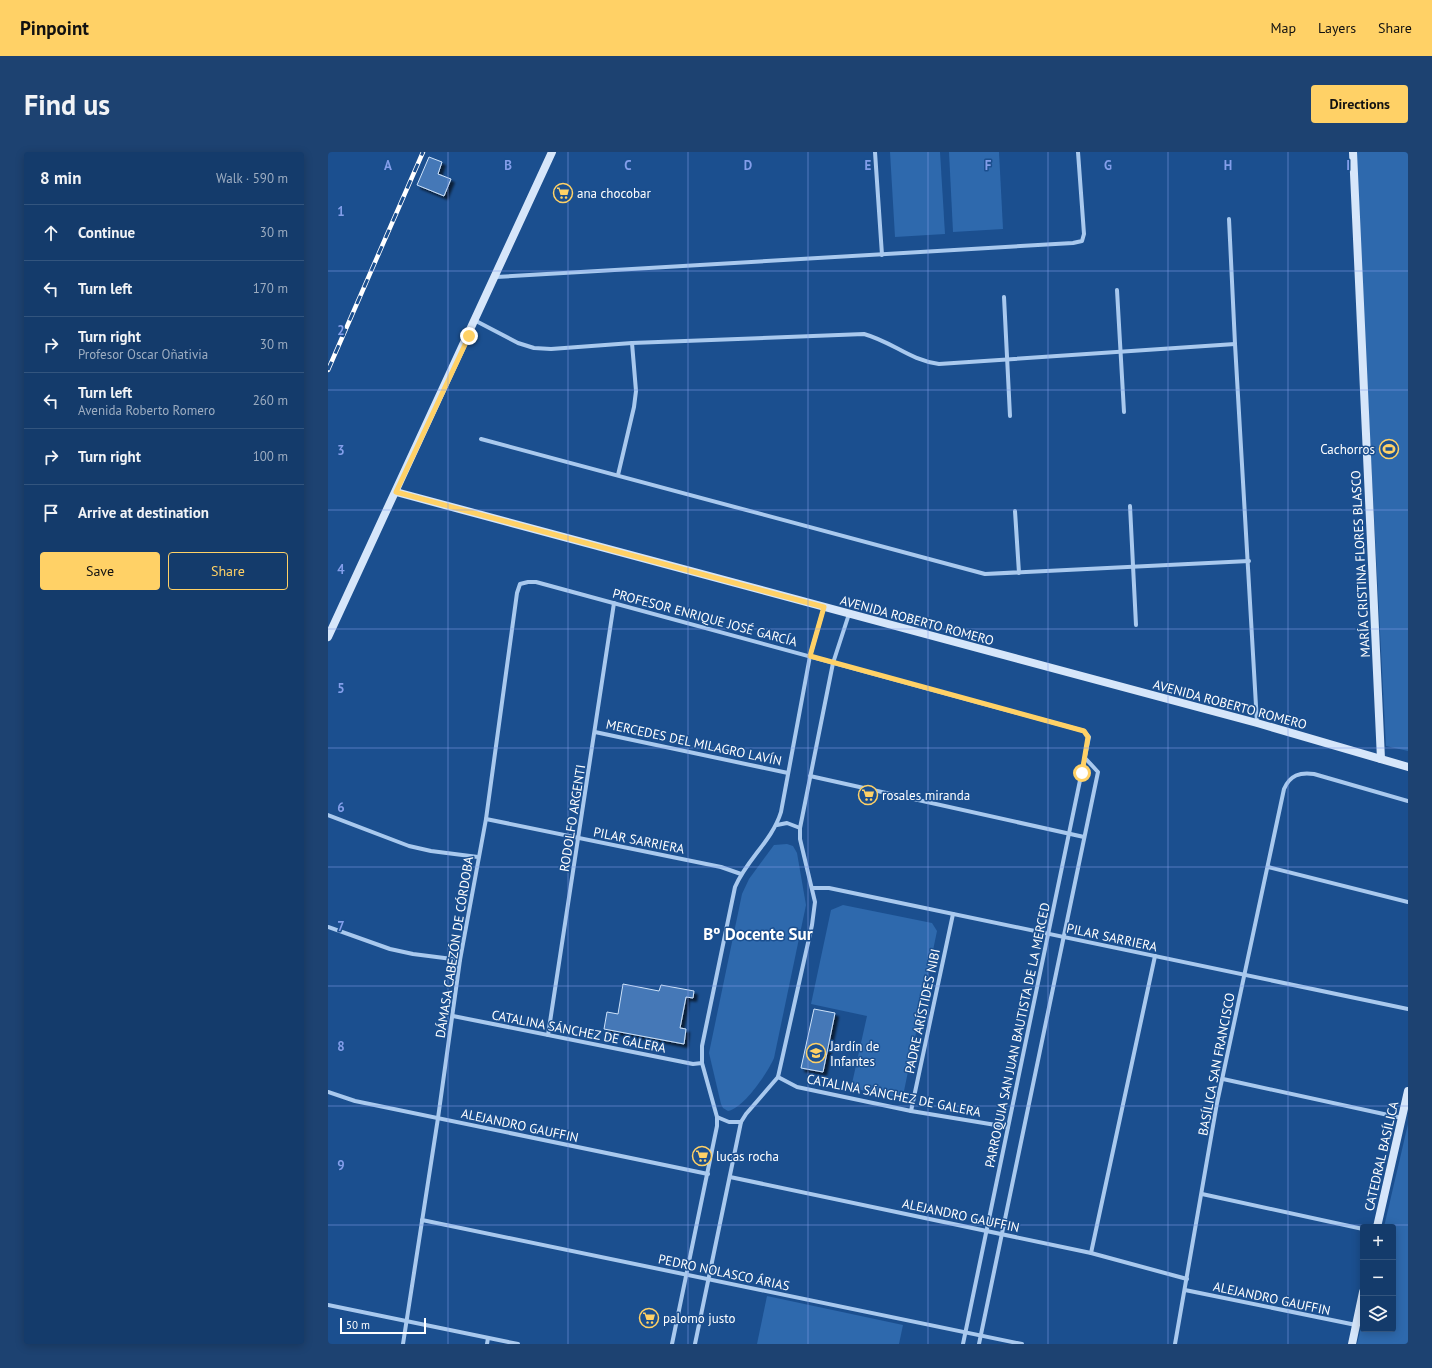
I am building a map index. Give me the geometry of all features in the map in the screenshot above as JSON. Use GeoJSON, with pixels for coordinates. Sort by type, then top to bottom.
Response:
{"type":"FeatureCollection","features":[{"type":"Feature","properties":{"kind":"main road"},"geometry":{"type":"LineString","coordinates":[[328,637],[476,321],[552,152]]}},
{"type":"Feature","properties":{"kind":"main road","name":"MARÍA CRISTINA FLORES BLASCO"},"geometry":{"type":"LineString","coordinates":[[1353,152],[1381,759]]}},
{"type":"Feature","properties":{"kind":"main road","name":"AVENIDA ROBERTO ROMERO"},"geometry":{"type":"LineString","coordinates":[[396,492],[1257,724],[1408,767]]}},
{"type":"Feature","properties":{"kind":"main road","name":"CATEDRAL BASÍLICA"},"geometry":{"type":"LineString","coordinates":[[1378,1224],[1408,1091]]}},
{"type":"Feature","properties":{"kind":"main road"},"geometry":{"type":"LineString","coordinates":[[1352,1344],[1362,1296]]}},
{"type":"Feature","properties":{"kind":"street"},"geometry":{"type":"LineString","coordinates":[[875,152],[882,254]]}},
{"type":"Feature","properties":{"kind":"street"},"geometry":{"type":"LineString","coordinates":[[496,277],[1073,244],[1082,241],[1084,234],[1078,152]]}},
{"type":"Feature","properties":{"kind":"street"},"geometry":{"type":"LineString","coordinates":[[1229,219],[1257,724]]}},
{"type":"Feature","properties":{"kind":"street"},"geometry":{"type":"LineString","coordinates":[[1117,290],[1124,412]]}},
{"type":"Feature","properties":{"kind":"street"},"geometry":{"type":"LineString","coordinates":[[1004,297],[1010,416]]}},
{"type":"Feature","properties":{"kind":"street"},"geometry":{"type":"LineString","coordinates":[[476,321],[518,343],[534,348],[551,349],[632,343],[864,334],[880,338],[924,362],[940,364],[1235,344]]}},
{"type":"Feature","properties":{"kind":"street"},"geometry":{"type":"LineString","coordinates":[[618,475],[636,396],[632,343]]}},
{"type":"Feature","properties":{"kind":"street"},"geometry":{"type":"LineString","coordinates":[[481,439],[985,574],[1248,561]]}},
{"type":"Feature","properties":{"kind":"street"},"geometry":{"type":"LineString","coordinates":[[1130,506],[1136,624]]}},
{"type":"Feature","properties":{"kind":"street"},"geometry":{"type":"LineString","coordinates":[[1015,511],[1019,573]]}},
{"type":"Feature","properties":{"kind":"street","name":"PROFESOR ENRIQUE JOSÉ GARCÍA"},"geometry":{"type":"LineString","coordinates":[[528,582],[536,582],[1084,731]]}},
{"type":"Feature","properties":{"kind":"street","name":"DÁMASA CABEZÓN DE CÓRDOBA"},"geometry":{"type":"LineString","coordinates":[[402,1344],[438,1118],[460,960],[486,819],[517,593],[520,584],[528,582]]}},
{"type":"Feature","properties":{"kind":"street","name":"RODOLFO ARGENTI"},"geometry":{"type":"LineString","coordinates":[[548,1035],[614,603]]}},
{"type":"Feature","properties":{"kind":"street"},"geometry":{"type":"LineString","coordinates":[[672,1344],[708,1174],[717,1117],[702,1063],[703,1034],[735,887],[741,874],[777,825],[781,812],[810,656],[824,607]]}},
{"type":"Feature","properties":{"kind":"street"},"geometry":{"type":"LineString","coordinates":[[695,1344],[741,1122],[746,1114],[778,1077],[812,925],[815,902],[800,839],[800,828],[833,663],[849,614]]}},
{"type":"Feature","properties":{"kind":"street","name":"PARROQUIA SAN JUAN BAUTISTA DE LA MERCED"},"geometry":{"type":"LineString","coordinates":[[963,1344],[1085,758],[1088,737],[1084,731]]}},
{"type":"Feature","properties":{"kind":"street","name":"MERCEDES DEL MILAGRO LAVÍN"},"geometry":{"type":"LineString","coordinates":[[595,732],[788,773]]}},
{"type":"Feature","properties":{"kind":"street"},"geometry":{"type":"LineString","coordinates":[[979,1344],[1098,772],[1085,758]]}},
{"type":"Feature","properties":{"kind":"street","name":"BASÍLICA SAN FRANCISCO"},"geometry":{"type":"LineString","coordinates":[[1175,1344],[1217,1103],[1284,789],[1287,782],[1293,777],[1302,773],[1314,774],[1408,802]]}},
{"type":"Feature","properties":{"kind":"street"},"geometry":{"type":"LineString","coordinates":[[810,776],[1084,837]]}},
{"type":"Feature","properties":{"kind":"street"},"geometry":{"type":"LineString","coordinates":[[328,815],[409,846],[431,851],[478,857]]}},
{"type":"Feature","properties":{"kind":"street","name":"PILAR SARRIERA"},"geometry":{"type":"LineString","coordinates":[[486,819],[721,867],[741,874]]}},
{"type":"Feature","properties":{"kind":"street"},"geometry":{"type":"LineString","coordinates":[[777,825],[787,823],[800,828]]}},
{"type":"Feature","properties":{"kind":"street"},"geometry":{"type":"LineString","coordinates":[[1268,867],[1408,902]]}},
{"type":"Feature","properties":{"kind":"street","name":"PILAR SARRIERA"},"geometry":{"type":"LineString","coordinates":[[812,888],[829,888],[1408,1009]]}},
{"type":"Feature","properties":{"kind":"street","name":"PADRE ARÍSTIDES NIBI"},"geometry":{"type":"LineString","coordinates":[[911,1111],[953,914]]}},
{"type":"Feature","properties":{"kind":"street"},"geometry":{"type":"LineString","coordinates":[[328,927],[390,949],[413,954],[460,960]]}},
{"type":"Feature","properties":{"kind":"street"},"geometry":{"type":"LineString","coordinates":[[1091,1253],[1155,956]]}},
{"type":"Feature","properties":{"kind":"street","name":"CATALINA SÁNCHEZ DE GALERA"},"geometry":{"type":"LineString","coordinates":[[452,1016],[693,1064],[702,1063]]}},
{"type":"Feature","properties":{"kind":"street","name":"CATALINA SÁNCHEZ DE GALERA"},"geometry":{"type":"LineString","coordinates":[[778,1077],[797,1087],[911,1111],[1008,1127]]}},
{"type":"Feature","properties":{"kind":"street"},"geometry":{"type":"LineString","coordinates":[[1223,1079],[1402,1118]]}},
{"type":"Feature","properties":{"kind":"street","name":"ALEJANDRO GAUFFIN"},"geometry":{"type":"LineString","coordinates":[[328,1092],[355,1101],[708,1174]]}},
{"type":"Feature","properties":{"kind":"street"},"geometry":{"type":"LineString","coordinates":[[717,1117],[729,1122],[741,1122]]}},
{"type":"Feature","properties":{"kind":"street","name":"ALEJANDRO GAUFFIN"},"geometry":{"type":"LineString","coordinates":[[730,1178],[1091,1253],[1187,1279]]}},
{"type":"Feature","properties":{"kind":"street"},"geometry":{"type":"LineString","coordinates":[[1202,1194],[1360,1229]]}},
{"type":"Feature","properties":{"kind":"street","name":"PEDRO NOLASCO ÁRIAS"},"geometry":{"type":"LineString","coordinates":[[422,1220],[1022,1344]]}},
{"type":"Feature","properties":{"kind":"street","name":"ALEJANDRO GAUFFIN"},"geometry":{"type":"LineString","coordinates":[[1185,1290],[1356,1325]]}},
{"type":"Feature","properties":{"kind":"street"},"geometry":{"type":"LineString","coordinates":[[328,1305],[518,1344]]}},
{"type":"Feature","properties":{"kind":"street"},"geometry":{"type":"LineString","coordinates":[[487,1344],[488,1338]]}},
{"type":"Feature","properties":{"kind":"shaded area"},"geometry":{"type":"Polygon","coordinates":[[[890,152],[940,152],[945,234],[895,237],[890,152]]]}},
{"type":"Feature","properties":{"kind":"shaded area"},"geometry":{"type":"Polygon","coordinates":[[[949,152],[999,152],[1003,229],[953,232],[949,152]]]}},
{"type":"Feature","properties":{"kind":"shaded area","name":"Cachorros"},"geometry":{"type":"Polygon","coordinates":[[[1355,152],[1408,152],[1408,751],[1386,746],[1355,152]]]}},
{"type":"Feature","properties":{"kind":"shaded area"},"geometry":{"type":"Polygon","coordinates":[[[787,844],[793,846],[797,853],[806,905],[774,1058],[767,1072],[755,1089],[741,1103],[728,1111],[723,1108],[721,1104],[709,1053],[742,894],[749,879],[774,845],[787,844]]]}},
{"type":"Feature","properties":{"kind":"shaded area"},"geometry":{"type":"Polygon","coordinates":[[[843,905],[932,923],[937,931],[904,1091],[897,1097],[851,1088],[867,1016],[811,1004],[831,910],[843,905]]]}},
{"type":"Feature","properties":{"kind":"shaded area"},"geometry":{"type":"Polygon","coordinates":[[[1408,1124],[1408,1344],[1357,1344],[1360,1332],[1396,1332],[1396,1224],[1385,1224],[1408,1124]]]}},
{"type":"Feature","properties":{"kind":"shaded area"},"geometry":{"type":"Polygon","coordinates":[[[767,1296],[903,1325],[899,1344],[757,1344],[767,1296]]]}},
{"type":"Feature","properties":{"kind":"building"},"geometry":{"type":"Polygon","coordinates":[[[429,157],[442,162],[438,174],[451,179],[444,196],[417,185],[429,157]]]}},
{"type":"Feature","properties":{"kind":"building"},"geometry":{"type":"Polygon","coordinates":[[[623,984],[659,991],[661,985],[694,991],[693,998],[686,997],[680,1028],[686,1029],[684,1044],[604,1029],[607,1012],[618,1014],[623,984]]]}},
{"type":"Feature","properties":{"kind":"building"},"geometry":{"type":"Polygon","coordinates":[[[814,1009],[835,1013],[823,1072],[801,1068],[814,1009]]]}},
{"type":"Feature","properties":{"kind":"railway"},"geometry":{"type":"LineString","coordinates":[[328,370],[423,152]]}},
{"type":"Feature","properties":{"kind":"place","name":"ana chocobar"},"geometry":{"type":"Point","coordinates":[563,193]}},
{"type":"Feature","properties":{"kind":"place","name":"Cachorros"},"geometry":{"type":"Point","coordinates":[1389,449]}},
{"type":"Feature","properties":{"kind":"place","name":"rosales miranda"},"geometry":{"type":"Point","coordinates":[868,795]}},
{"type":"Feature","properties":{"kind":"place","name":"Jardín de Infantes"},"geometry":{"type":"Point","coordinates":[816,1053]}},
{"type":"Feature","properties":{"kind":"place","name":"lucas rocha"},"geometry":{"type":"Point","coordinates":[702,1156]}},
{"type":"Feature","properties":{"kind":"place","name":"palomo justo"},"geometry":{"type":"Point","coordinates":[649,1318]}},
{"type":"Feature","properties":{"kind":"district","name":"Bº Docente Sur"},"geometry":{"type":"Point","coordinates":[758,934]}},
{"type":"Feature","properties":{"kind":"route"},"geometry":{"type":"LineString","coordinates":[[469,336],[396,492],[824,607],[810,656],[1084,731],[1088,737],[1082,773]]}}]}
